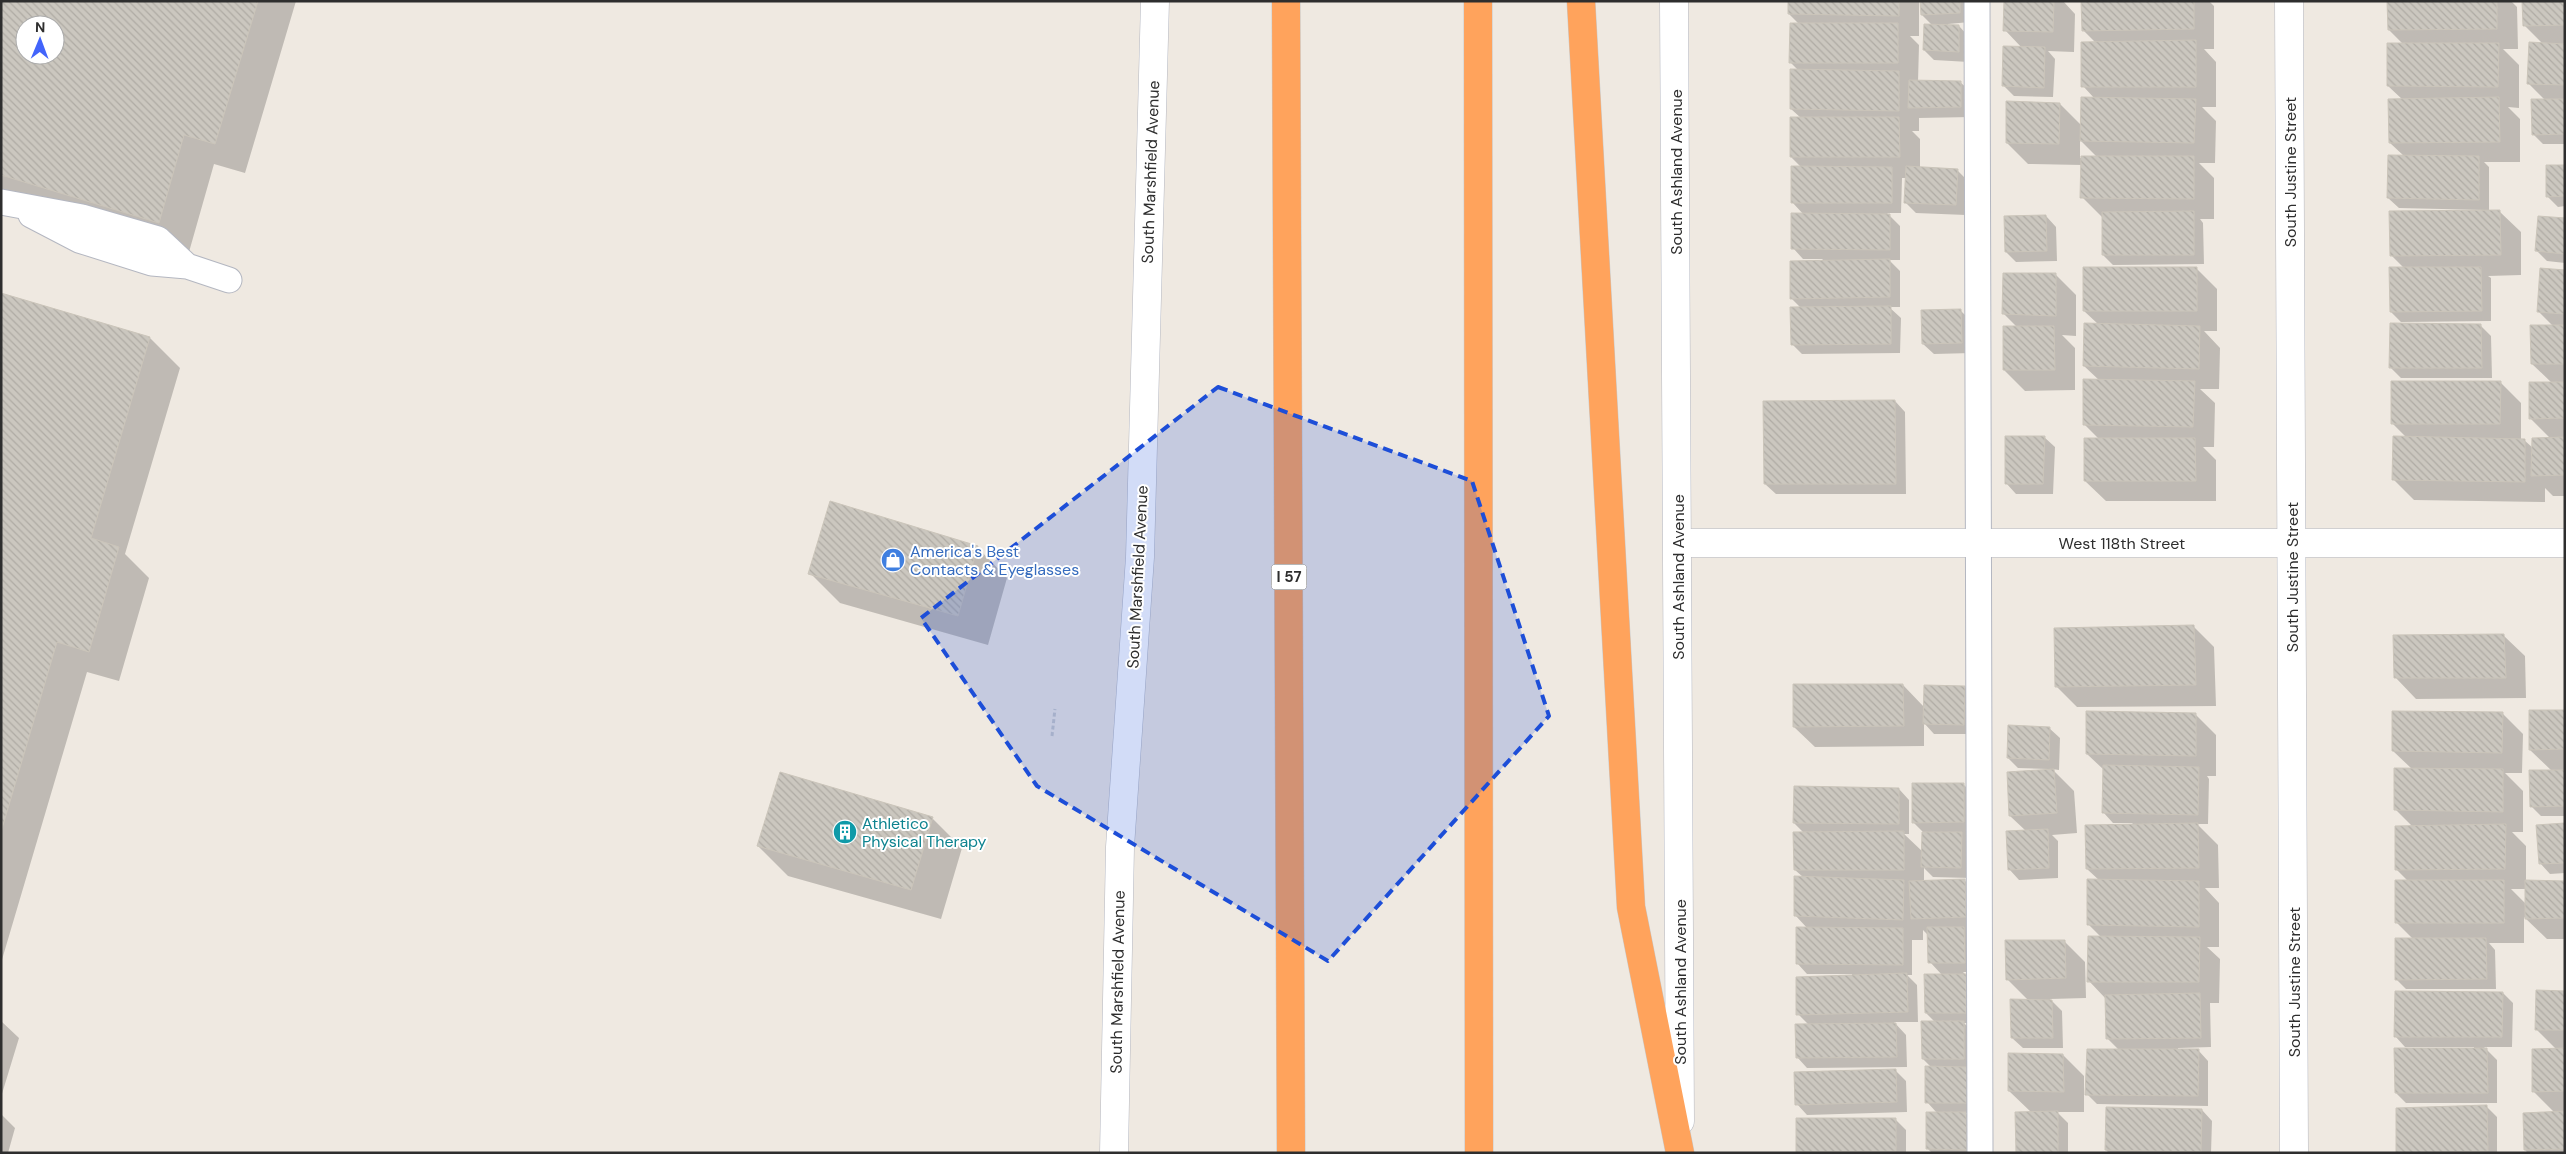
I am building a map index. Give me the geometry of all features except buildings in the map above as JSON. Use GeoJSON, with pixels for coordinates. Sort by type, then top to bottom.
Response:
{"type":"FeatureCollection","features":[{"type":"Feature","properties":{"kind":"highway","name":"I 57"},"geometry":{"type":"LineString","coordinates":[[1286,1],[1291,1153]]}},
{"type":"Feature","properties":{"kind":"highway"},"geometry":{"type":"LineString","coordinates":[[1478,1],[1478,1153]]}},
{"type":"Feature","properties":{"kind":"highway"},"geometry":{"type":"LineString","coordinates":[[1581,1],[1631,907],[1680,1153]]}},
{"type":"Feature","properties":{"kind":"main road","name":"South Marshfield Avenue"},"geometry":{"type":"LineString","coordinates":[[1114,1153],[1120,847],[1140,557],[1156,1]]}},
{"type":"Feature","properties":{"kind":"main road","name":"South Ashland Avenue"},"geometry":{"type":"LineString","coordinates":[[1674,1],[1680,1153]]}},
{"type":"Feature","properties":{"kind":"main road","name":"South Justine Street"},"geometry":{"type":"LineString","coordinates":[[2289,1],[2294,1153]]}},
{"type":"Feature","properties":{"kind":"main road","name":"West 118th Street"},"geometry":{"type":"LineString","coordinates":[[1678,544],[2565,543]]}},
{"type":"Feature","properties":{"kind":"lane"},"geometry":{"type":"LineString","coordinates":[[1977,1],[1980,1153]]}},
{"type":"Feature","properties":{"kind":"lane"},"geometry":{"type":"LineString","coordinates":[[6,204],[80,240],[152,263],[187,266],[229,280]]}},
{"type":"Feature","properties":{"kind":"path"},"geometry":{"type":"LineString","coordinates":[[1052,736],[1055,709]]}},
{"type":"Feature","properties":{"kind":"highlighted area"},"geometry":{"type":"Polygon","coordinates":[[[1218,387],[1472,481],[1549,716],[1328,961],[1037,786],[921,618],[1218,387]]]}},
{"type":"Feature","properties":{"kind":"place","name":"America's Best Contacts & Eyeglasses"},"geometry":{"type":"Point","coordinates":[893,560]}},
{"type":"Feature","properties":{"kind":"place","name":"Athletico Physical Therapy"},"geometry":{"type":"Point","coordinates":[845,832]}}]}
